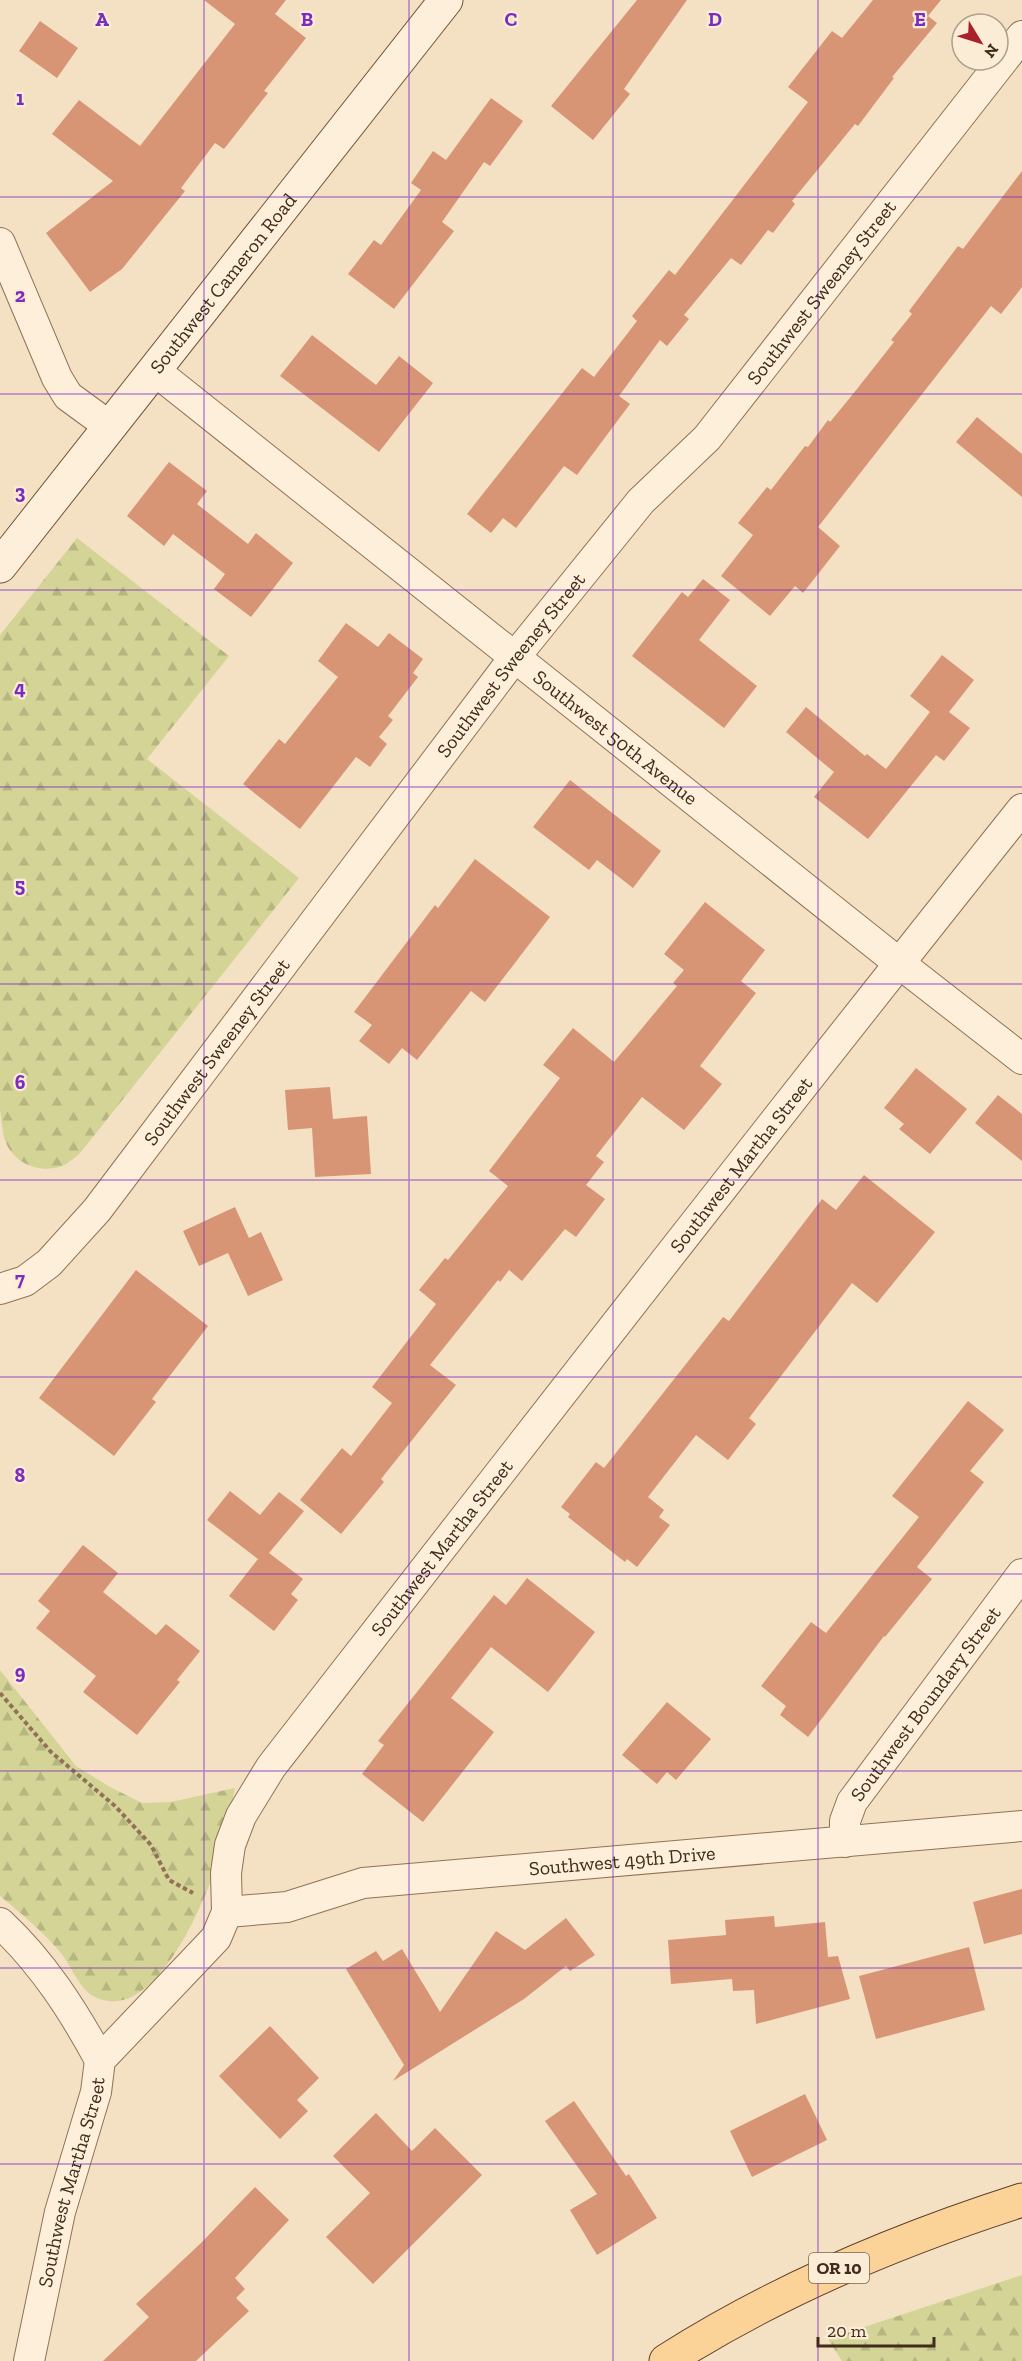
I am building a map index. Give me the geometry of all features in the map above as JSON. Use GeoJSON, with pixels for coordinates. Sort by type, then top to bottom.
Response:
{"type":"FeatureCollection","features":[{"type":"Feature","properties":{"kind":"main road","name":"OR 10"},"geometry":{"type":"LineString","coordinates":[[666,2361],[761,2306],[857,2260],[939,2227],[1022,2200]]}},
{"type":"Feature","properties":{"kind":"street","name":"Southwest Cameron Road"},"geometry":{"type":"LineString","coordinates":[[0,566],[446,0]]}},
{"type":"Feature","properties":{"kind":"street","name":"Southwest Sweeney Street"},"geometry":{"type":"LineString","coordinates":[[0,1289],[26,1281],[49,1263],[97,1210],[514,658],[641,501],[707,438],[1022,36]]}},
{"type":"Feature","properties":{"kind":"street"},"geometry":{"type":"LineString","coordinates":[[0,243],[57,378],[68,396],[109,426]]}},
{"type":"Feature","properties":{"kind":"street","name":"Southwest 50th Avenue"},"geometry":{"type":"LineString","coordinates":[[154,370],[1022,1059]]}},
{"type":"Feature","properties":{"kind":"street","name":"Southwest Martha Street"},"geometry":{"type":"LineString","coordinates":[[29,2361],[60,2212],[96,2092],[100,2060],[216,1938],[227,1912],[226,1873],[230,1845],[241,1816],[271,1767],[1022,808]]}},
{"type":"Feature","properties":{"kind":"street","name":"Southwest Boundary Street"},"geometry":{"type":"LineString","coordinates":[[845,1842],[845,1821],[852,1802],[1022,1574]]}},
{"type":"Feature","properties":{"kind":"street","name":"Southwest 49th Drive"},"geometry":{"type":"LineString","coordinates":[[227,1912],[287,1907],[363,1883],[1022,1826]]}},
{"type":"Feature","properties":{"kind":"street"},"geometry":{"type":"LineString","coordinates":[[0,1923],[55,1986],[78,2019],[100,2060]]}},
{"type":"Feature","properties":{"kind":"path"},"geometry":{"type":"LineString","coordinates":[[0,1693],[51,1752],[115,1806],[151,1845],[169,1880],[227,1912]]}},
{"type":"Feature","properties":{"kind":"green space"},"geometry":{"type":"Polygon","coordinates":[[[77,538],[229,656],[147,759],[299,878],[81,1152],[62,1166],[46,1169],[22,1162],[10,1150],[4,1135],[0,1110],[0,635],[77,538]]]}},
{"type":"Feature","properties":{"kind":"green space"},"geometry":{"type":"Polygon","coordinates":[[[0,1670],[76,1766],[110,1787],[142,1803],[171,1802],[235,1788],[218,1863],[194,1919],[178,1949],[159,1974],[139,1993],[117,2001],[93,1996],[83,1987],[53,1944],[0,1896],[0,1670]]]}},
{"type":"Feature","properties":{"kind":"green space"},"geometry":{"type":"Polygon","coordinates":[[[1022,2275],[1022,2361],[842,2361],[828,2339],[1022,2275]]]}},
{"type":"Feature","properties":{"kind":"building"},"geometry":{"type":"Polygon","coordinates":[[[204,0],[286,0],[275,14],[306,38],[264,91],[268,93],[224,149],[215,143],[181,188],[185,191],[122,269],[90,292],[46,233],[113,181],[52,134],[79,100],[140,146],[235,24],[204,0]]]}},
{"type":"Feature","properties":{"kind":"building"},"geometry":{"type":"Polygon","coordinates":[[[637,0],[687,0],[624,89],[630,94],[593,140],[551,106],[637,0]]]}},
{"type":"Feature","properties":{"kind":"building"},"geometry":{"type":"Polygon","coordinates":[[[873,0],[941,0],[928,16],[937,23],[892,77],[894,78],[858,126],[855,124],[792,201],[795,204],[773,233],[768,230],[741,265],[731,258],[684,315],[689,319],[667,346],[660,340],[619,396],[630,404],[577,475],[564,466],[516,528],[503,518],[491,533],[467,514],[582,368],[594,377],[637,321],[632,316],[669,270],[675,275],[808,102],[788,87],[832,31],[842,38],[873,0]]]}},
{"type":"Feature","properties":{"kind":"building"},"geometry":{"type":"Polygon","coordinates":[[[40,21],[78,48],[57,78],[19,51],[40,21]]]}},
{"type":"Feature","properties":{"kind":"building"},"geometry":{"type":"Polygon","coordinates":[[[491,98],[523,121],[490,166],[484,162],[442,222],[454,231],[394,309],[348,274],[374,240],[381,245],[421,190],[411,183],[433,151],[446,160],[491,98]]]}},
{"type":"Feature","properties":{"kind":"building"},"geometry":{"type":"Polygon","coordinates":[[[1022,171],[1022,287],[1001,314],[991,306],[818,527],[840,546],[803,593],[795,586],[770,616],[721,576],[753,535],[738,523],[767,487],[771,490],[805,446],[808,447],[828,420],[830,422],[853,394],[894,342],[891,340],[912,314],[909,311],[958,246],[963,249],[1022,171]]]}},
{"type":"Feature","properties":{"kind":"building"},"geometry":{"type":"Polygon","coordinates":[[[312,335],[376,385],[399,356],[433,383],[379,452],[280,376],[312,335]]]}},
{"type":"Feature","properties":{"kind":"building"},"geometry":{"type":"Polygon","coordinates":[[[977,417],[1022,454],[1022,497],[956,442],[977,417]]]}},
{"type":"Feature","properties":{"kind":"building"},"geometry":{"type":"Polygon","coordinates":[[[169,462],[207,491],[197,504],[248,544],[256,533],[293,563],[251,617],[214,589],[225,574],[173,534],[164,546],[127,516],[169,462]]]}},
{"type":"Feature","properties":{"kind":"building"},"geometry":{"type":"Polygon","coordinates":[[[703,579],[730,600],[699,640],[757,686],[724,728],[632,656],[682,592],[688,597],[703,579]]]}},
{"type":"Feature","properties":{"kind":"building"},"geometry":{"type":"Polygon","coordinates":[[[346,623],[378,647],[389,633],[423,659],[413,673],[418,677],[388,716],[393,720],[379,737],[387,744],[370,767],[356,757],[300,829],[243,784],[279,739],[285,744],[338,677],[318,661],[346,623]]]}},
{"type":"Feature","properties":{"kind":"building"},"geometry":{"type":"Polygon","coordinates":[[[942,655],[974,680],[949,712],[970,728],[944,761],[936,755],[868,839],[814,797],[834,772],[786,732],[806,707],[865,756],[867,754],[886,769],[930,712],[910,696],[942,655]]]}},
{"type":"Feature","properties":{"kind":"building"},"geometry":{"type":"Polygon","coordinates":[[[570,780],[661,851],[633,888],[597,860],[589,870],[533,827],[570,780]]]}},
{"type":"Feature","properties":{"kind":"building"},"geometry":{"type":"Polygon","coordinates":[[[475,859],[550,917],[485,1002],[471,991],[417,1060],[402,1048],[389,1064],[359,1041],[372,1025],[354,1012],[435,905],[438,908],[475,859]]]}},
{"type":"Feature","properties":{"kind":"building"},"geometry":{"type":"Polygon","coordinates":[[[705,902],[765,950],[741,981],[756,993],[700,1066],[722,1084],[684,1130],[642,1097],[596,1156],[604,1162],[586,1185],[605,1199],[576,1237],[565,1229],[522,1281],[509,1270],[500,1282],[498,1280],[430,1365],[456,1385],[381,1479],[384,1482],[341,1534],[300,1500],[342,1448],[351,1456],[392,1403],[372,1387],[436,1304],[419,1290],[445,1258],[448,1260],[508,1186],[489,1171],[560,1078],[543,1065],[573,1028],[614,1062],[677,986],[673,983],[684,970],[664,954],[705,902]]]}},
{"type":"Feature","properties":{"kind":"building"},"geometry":{"type":"Polygon","coordinates":[[[916,1068],[967,1109],[930,1154],[899,1129],[904,1124],[884,1108],[916,1068]]]}},
{"type":"Feature","properties":{"kind":"building"},"geometry":{"type":"Polygon","coordinates":[[[330,1087],[333,1119],[367,1116],[371,1174],[315,1177],[312,1128],[288,1130],[285,1090],[330,1087]]]}},
{"type":"Feature","properties":{"kind":"building"},"geometry":{"type":"Polygon","coordinates":[[[998,1095],[1022,1114],[1022,1161],[975,1123],[998,1095]]]}},
{"type":"Feature","properties":{"kind":"building"},"geometry":{"type":"Polygon","coordinates":[[[864,1175],[935,1232],[877,1303],[852,1283],[749,1418],[756,1424],[728,1460],[696,1435],[648,1497],[664,1510],[659,1517],[670,1525],[637,1567],[627,1559],[625,1562],[568,1517],[570,1514],[561,1507],[596,1462],[604,1468],[723,1317],[729,1321],[822,1199],[836,1210],[864,1175]]]}},
{"type":"Feature","properties":{"kind":"building"},"geometry":{"type":"Polygon","coordinates":[[[235,1207],[249,1238],[261,1232],[283,1280],[248,1296],[228,1253],[199,1266],[183,1231],[235,1207]]]}},
{"type":"Feature","properties":{"kind":"building"},"geometry":{"type":"Polygon","coordinates":[[[136,1270],[208,1326],[152,1399],[156,1402],[114,1456],[39,1398],[136,1270]]]}},
{"type":"Feature","properties":{"kind":"building"},"geometry":{"type":"Polygon","coordinates":[[[968,1401],[1004,1430],[970,1471],[984,1482],[917,1567],[932,1579],[884,1636],[808,1737],[780,1715],[786,1706],[761,1686],[811,1622],[826,1633],[919,1517],[892,1496],[968,1401]]]}},
{"type":"Feature","properties":{"kind":"building"},"geometry":{"type":"Polygon","coordinates":[[[230,1491],[260,1515],[279,1492],[304,1511],[269,1553],[303,1579],[291,1594],[298,1600],[274,1631],[229,1596],[258,1559],[207,1520],[230,1491]]]}},
{"type":"Feature","properties":{"kind":"building"},"geometry":{"type":"Polygon","coordinates":[[[83,1545],[118,1573],[103,1592],[156,1635],[166,1624],[200,1651],[177,1680],[180,1682],[137,1735],[83,1692],[96,1676],[36,1628],[50,1611],[38,1601],[83,1545]]]}},
{"type":"Feature","properties":{"kind":"building"},"geometry":{"type":"Polygon","coordinates":[[[527,1578],[595,1632],[548,1692],[491,1647],[451,1698],[494,1732],[423,1822],[362,1774],[384,1745],[378,1741],[494,1595],[506,1605],[527,1578]]]}},
{"type":"Feature","properties":{"kind":"building"},"geometry":{"type":"Polygon","coordinates":[[[667,1702],[711,1739],[676,1780],[667,1772],[657,1784],[622,1755],[667,1702]]]}},
{"type":"Feature","properties":{"kind":"building"},"geometry":{"type":"Polygon","coordinates":[[[1022,1889],[1022,1934],[984,1944],[973,1902],[1022,1889]]]}},
{"type":"Feature","properties":{"kind":"building"},"geometry":{"type":"Polygon","coordinates":[[[774,1916],[775,1927],[825,1922],[828,1957],[838,1956],[850,1999],[756,2024],[754,1990],[733,1991],[732,1979],[671,1984],[668,1940],[726,1935],[725,1920],[774,1916]]]}},
{"type":"Feature","properties":{"kind":"building"},"geometry":{"type":"Polygon","coordinates":[[[566,1918],[595,1955],[570,1971],[566,1966],[524,1999],[393,2081],[404,2065],[346,1969],[376,1951],[383,1961],[402,1949],[440,2012],[496,1931],[525,1950],[566,1918]]]}},
{"type":"Feature","properties":{"kind":"building"},"geometry":{"type":"Polygon","coordinates":[[[969,1947],[985,2010],[876,2039],[859,1976],[969,1947]]]}},
{"type":"Feature","properties":{"kind":"building"},"geometry":{"type":"Polygon","coordinates":[[[270,2026],[319,2078],[297,2100],[308,2111],[280,2139],[219,2076],[270,2026]]]}},
{"type":"Feature","properties":{"kind":"building"},"geometry":{"type":"Polygon","coordinates":[[[805,2094],[827,2140],[752,2177],[730,2131],[805,2094]]]}},
{"type":"Feature","properties":{"kind":"building"},"geometry":{"type":"Polygon","coordinates":[[[574,2101],[626,2176],[629,2174],[657,2218],[597,2255],[570,2210],[597,2194],[545,2121],[574,2101]]]}},
{"type":"Feature","properties":{"kind":"building"},"geometry":{"type":"Polygon","coordinates":[[[376,2113],[412,2151],[435,2128],[482,2175],[373,2284],[326,2237],[370,2193],[333,2156],[376,2113]]]}},
{"type":"Feature","properties":{"kind":"building"},"geometry":{"type":"Polygon","coordinates":[[[255,2187],[289,2220],[235,2278],[245,2289],[236,2298],[249,2311],[196,2361],[103,2361],[149,2317],[136,2304],[201,2243],[255,2187]]]}}]}
